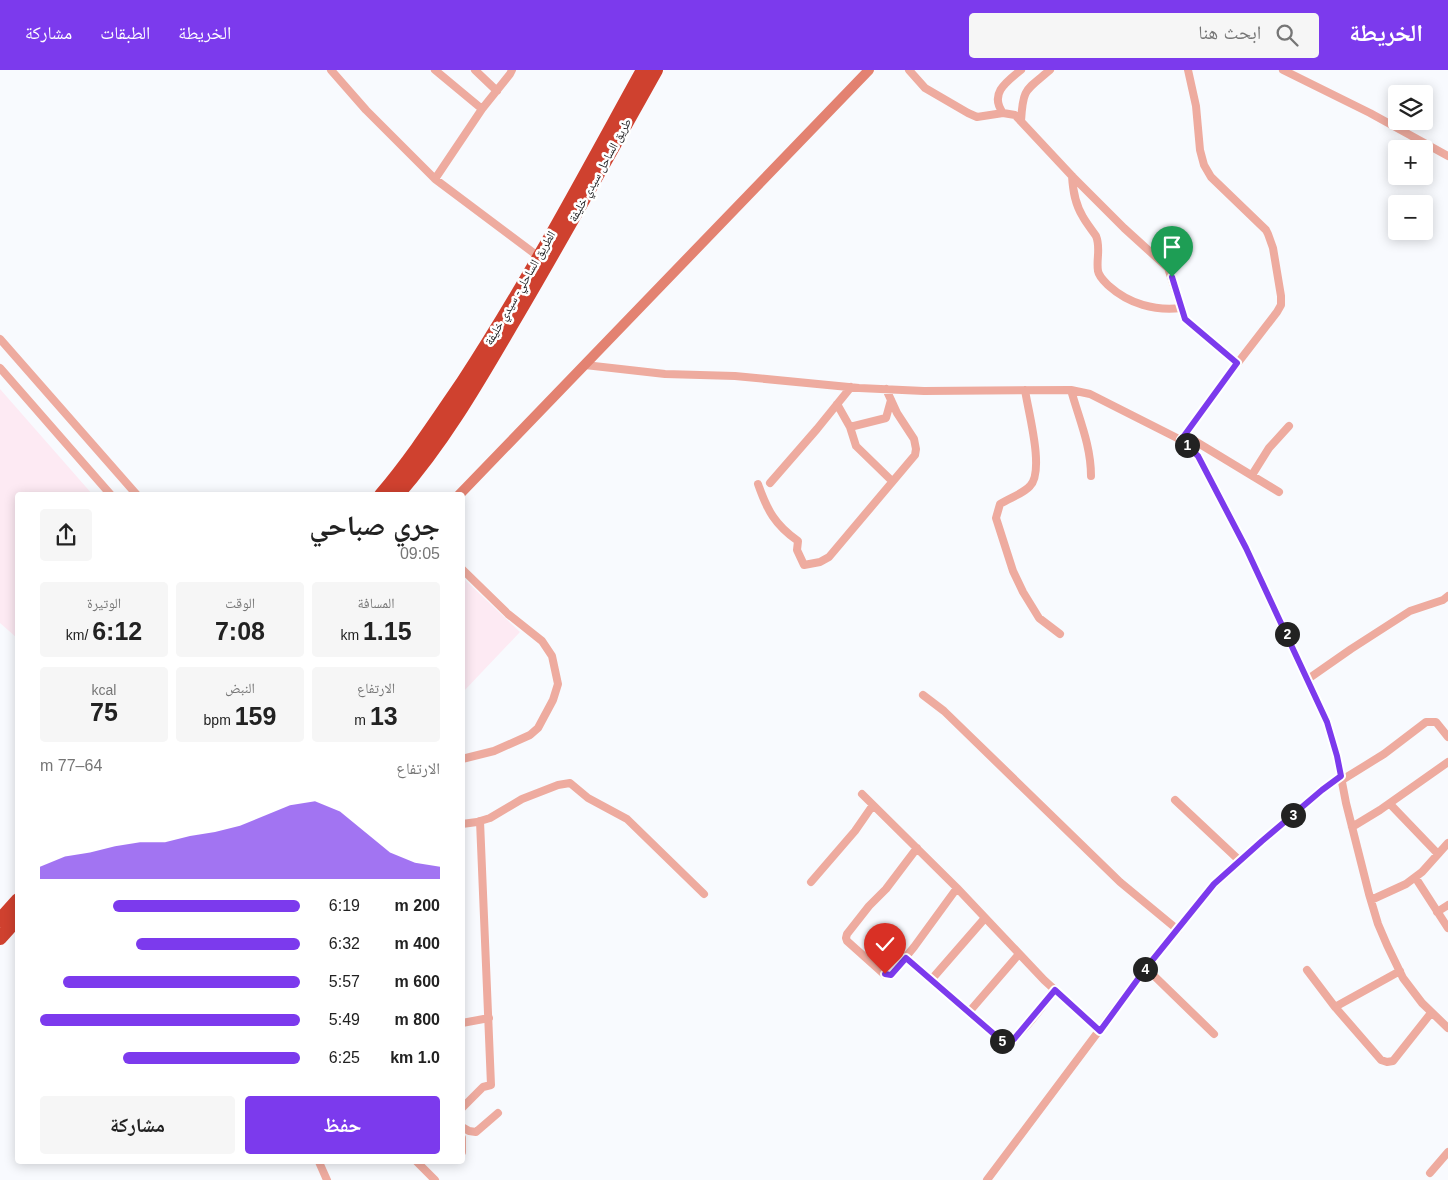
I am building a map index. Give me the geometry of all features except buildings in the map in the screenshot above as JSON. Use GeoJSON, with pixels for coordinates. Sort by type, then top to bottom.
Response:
{"type":"FeatureCollection","features":[{"type":"Feature","properties":{"kind":"highway","name":"الطريق الساحلي- سيدي خليفة"},"geometry":{"type":"LineString","coordinates":[[383,492],[448,404],[483,351],[539,257],[643,70]]}},
{"type":"Feature","properties":{"kind":"highway","name":"طريق الساحل سيدي خليفة"},"geometry":{"type":"LineString","coordinates":[[399,492],[438,444],[467,401],[656,70]]}},
{"type":"Feature","properties":{"kind":"highway"},"geometry":{"type":"LineString","coordinates":[[0,920],[15,903]]}},
{"type":"Feature","properties":{"kind":"highway"},"geometry":{"type":"LineString","coordinates":[[0,938],[15,921]]}},
{"type":"Feature","properties":{"kind":"street"},"geometry":{"type":"LineString","coordinates":[[331,70],[366,110],[436,179],[539,257]]}},
{"type":"Feature","properties":{"kind":"street"},"geometry":{"type":"LineString","coordinates":[[435,70],[482,109]]}},
{"type":"Feature","properties":{"kind":"street"},"geometry":{"type":"LineString","coordinates":[[475,70],[497,91]]}},
{"type":"Feature","properties":{"kind":"street"},"geometry":{"type":"LineString","coordinates":[[436,179],[482,109],[512,70]]}},
{"type":"Feature","properties":{"kind":"street"},"geometry":{"type":"LineString","coordinates":[[462,492],[869,70]]}},
{"type":"Feature","properties":{"kind":"street"},"geometry":{"type":"LineString","coordinates":[[909,70],[925,88],[977,117],[1003,113],[1015,115],[1072,176],[1168,268],[1185,319],[1237,363]]}},
{"type":"Feature","properties":{"kind":"street"},"geometry":{"type":"LineString","coordinates":[[1003,113],[998,106],[1000,91],[1004,83],[1021,70]]}},
{"type":"Feature","properties":{"kind":"street"},"geometry":{"type":"LineString","coordinates":[[1021,121],[1022,98],[1025,91],[1050,70]]}},
{"type":"Feature","properties":{"kind":"street"},"geometry":{"type":"LineString","coordinates":[[1183,437],[1281,305],[1273,248],[1266,230],[1211,177],[1204,165],[1200,150],[1196,106],[1188,70]]}},
{"type":"Feature","properties":{"kind":"street"},"geometry":{"type":"LineString","coordinates":[[1283,70],[1370,113],[1448,156]]}},
{"type":"Feature","properties":{"kind":"street"},"geometry":{"type":"LineString","coordinates":[[1072,176],[1077,208],[1096,236],[1098,244],[1098,272],[1103,280],[1113,290],[1134,302],[1158,309],[1181,308]]}},
{"type":"Feature","properties":{"kind":"street"},"geometry":{"type":"LineString","coordinates":[[0,339],[134,492]]}},
{"type":"Feature","properties":{"kind":"street"},"geometry":{"type":"LineString","coordinates":[[585,365],[665,374],[735,376],[851,387],[924,391],[1070,390],[1090,394],[1183,437],[1252,475],[1278,492]]}},
{"type":"Feature","properties":{"kind":"street"},"geometry":{"type":"LineString","coordinates":[[0,368],[108,492]]}},
{"type":"Feature","properties":{"kind":"street"},"geometry":{"type":"LineString","coordinates":[[770,483],[851,387]]}},
{"type":"Feature","properties":{"kind":"street"},"geometry":{"type":"LineString","coordinates":[[758,484],[772,517],[784,531],[798,540],[797,550],[804,565],[820,562],[829,557],[910,462],[916,449],[914,439],[897,413],[886,389]]}},
{"type":"Feature","properties":{"kind":"street"},"geometry":{"type":"LineString","coordinates":[[1025,390],[1035,447],[1037,471],[1031,486],[1000,504],[996,518],[1013,571],[1023,592],[1039,618],[1060,634]]}},
{"type":"Feature","properties":{"kind":"street"},"geometry":{"type":"LineString","coordinates":[[1070,390],[1088,441],[1091,476]]}},
{"type":"Feature","properties":{"kind":"street"},"geometry":{"type":"LineString","coordinates":[[850,427],[886,418],[891,400]]}},
{"type":"Feature","properties":{"kind":"street"},"geometry":{"type":"LineString","coordinates":[[838,404],[850,427],[856,446],[892,481]]}},
{"type":"Feature","properties":{"kind":"street"},"geometry":{"type":"LineString","coordinates":[[1252,475],[1269,448],[1289,426]]}},
{"type":"Feature","properties":{"kind":"street"},"geometry":{"type":"LineString","coordinates":[[1183,437],[1198,456],[1246,548],[1327,722],[1378,924],[1400,972],[1422,1003],[1448,1028]]}},
{"type":"Feature","properties":{"kind":"street"},"geometry":{"type":"LineString","coordinates":[[465,572],[508,614],[542,641],[552,656],[558,684],[546,714],[538,728],[530,735],[494,751],[465,758]]}},
{"type":"Feature","properties":{"kind":"street"},"geometry":{"type":"LineString","coordinates":[[1308,679],[1410,611],[1444,600],[1448,596]]}},
{"type":"Feature","properties":{"kind":"street"},"geometry":{"type":"LineString","coordinates":[[923,695],[944,711],[1120,882],[1178,930]]}},
{"type":"Feature","properties":{"kind":"street"},"geometry":{"type":"LineString","coordinates":[[987,1180],[1146,968],[1214,884],[1322,790],[1384,754],[1426,722],[1436,722],[1448,737]]}},
{"type":"Feature","properties":{"kind":"street"},"geometry":{"type":"LineString","coordinates":[[1352,827],[1390,804],[1448,762]]}},
{"type":"Feature","properties":{"kind":"street"},"geometry":{"type":"LineString","coordinates":[[465,824],[480,821],[503,811],[522,799],[570,783],[588,798],[626,819],[704,894]]}},
{"type":"Feature","properties":{"kind":"street"},"geometry":{"type":"LineString","coordinates":[[862,794],[957,888],[1055,990],[1100,1031]]}},
{"type":"Feature","properties":{"kind":"street"},"geometry":{"type":"LineString","coordinates":[[1175,800],[1240,861]]}},
{"type":"Feature","properties":{"kind":"street"},"geometry":{"type":"LineString","coordinates":[[1390,804],[1438,854]]}},
{"type":"Feature","properties":{"kind":"street"},"geometry":{"type":"LineString","coordinates":[[811,882],[873,806]]}},
{"type":"Feature","properties":{"kind":"street"},"geometry":{"type":"LineString","coordinates":[[465,1105],[482,1087],[491,1085],[480,821]]}},
{"type":"Feature","properties":{"kind":"street"},"geometry":{"type":"LineString","coordinates":[[1371,900],[1406,884],[1448,843]]}},
{"type":"Feature","properties":{"kind":"street"},"geometry":{"type":"LineString","coordinates":[[917,848],[846,938],[847,942],[888,976],[906,958],[957,888]]}},
{"type":"Feature","properties":{"kind":"street"},"geometry":{"type":"LineString","coordinates":[[1415,877],[1448,928]]}},
{"type":"Feature","properties":{"kind":"street"},"geometry":{"type":"LineString","coordinates":[[1437,912],[1448,905]]}},
{"type":"Feature","properties":{"kind":"street"},"geometry":{"type":"LineString","coordinates":[[931,980],[985,918]]}},
{"type":"Feature","properties":{"kind":"street"},"geometry":{"type":"LineString","coordinates":[[969,1012],[1019,954]]}},
{"type":"Feature","properties":{"kind":"street"},"geometry":{"type":"LineString","coordinates":[[906,958],[1002,1041],[1008,1042],[1014,1039],[1055,990]]}},
{"type":"Feature","properties":{"kind":"street"},"geometry":{"type":"LineString","coordinates":[[1146,968],[1214,1034]]}},
{"type":"Feature","properties":{"kind":"street"},"geometry":{"type":"LineString","coordinates":[[1307,970],[1335,1007],[1381,1060],[1387,1062],[1393,1060],[1431,1013]]}},
{"type":"Feature","properties":{"kind":"street"},"geometry":{"type":"LineString","coordinates":[[1335,1007],[1400,972]]}},
{"type":"Feature","properties":{"kind":"street"},"geometry":{"type":"LineString","coordinates":[[465,1022],[489,1018]]}},
{"type":"Feature","properties":{"kind":"street"},"geometry":{"type":"LineString","coordinates":[[465,1129],[476,1132],[498,1113]]}},
{"type":"Feature","properties":{"kind":"street"},"geometry":{"type":"LineString","coordinates":[[1430,1173],[1448,1152]]}},
{"type":"Feature","properties":{"kind":"street"},"geometry":{"type":"LineString","coordinates":[[320,1164],[327,1180]]}},
{"type":"Feature","properties":{"kind":"street"},"geometry":{"type":"LineString","coordinates":[[419,1164],[434,1180]]}},
{"type":"Feature","properties":{"kind":"shaded area"},"geometry":{"type":"Polygon","coordinates":[[[0,389],[90,492],[15,492],[15,636],[0,623],[0,389]]]}},
{"type":"Feature","properties":{"kind":"shaded area"},"geometry":{"type":"Polygon","coordinates":[[[465,580],[520,632],[465,690],[465,580]]]}},
{"type":"Feature","properties":{"kind":"route"},"geometry":{"type":"LineString","coordinates":[[885,974],[891,975],[906,958],[1002,1041],[1008,1042],[1014,1039],[1055,990],[1100,1031],[1146,968],[1214,884],[1262,841],[1341,776],[1327,722],[1304,669],[1208,474],[1198,456],[1181,440],[1237,363],[1185,319],[1172,277]]}}]}
